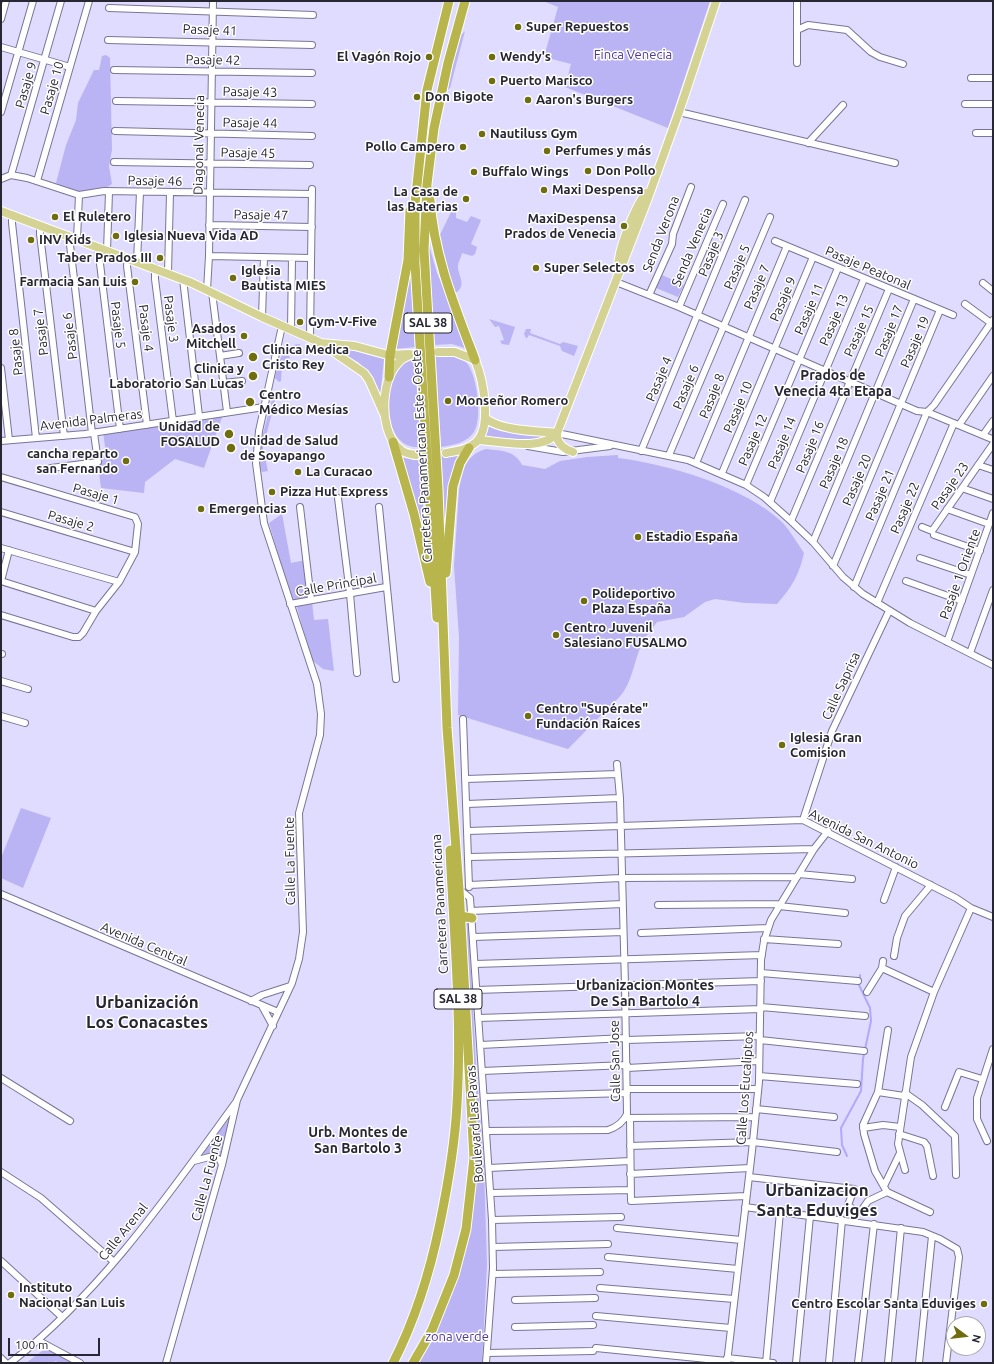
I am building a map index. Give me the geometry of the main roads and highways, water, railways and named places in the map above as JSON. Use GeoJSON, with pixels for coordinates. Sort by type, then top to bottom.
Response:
{"type":"FeatureCollection","features":[{"type":"Feature","properties":{"kind":"highway","name":"Carretera Panamericana Este - Oeste"},"geometry":{"type":"LineString","coordinates":[[437,626],[415,264],[417,182],[427,90],[449,1]]}},
{"type":"Feature","properties":{"kind":"highway","name":"Carretera Panamericana Este - Oeste"},"geometry":{"type":"LineString","coordinates":[[444,650],[438,488],[424,250],[430,156],[440,97],[465,1]]}},
{"type":"Feature","properties":{"kind":"highway"},"geometry":{"type":"LineString","coordinates":[[389,377],[390,355],[408,260],[408,225],[413,164],[420,111],[427,90]]}},
{"type":"Feature","properties":{"kind":"highway"},"geometry":{"type":"LineString","coordinates":[[430,156],[431,207],[437,248],[447,287],[475,360]]}},
{"type":"Feature","properties":{"kind":"highway"},"geometry":{"type":"LineString","coordinates":[[393,442],[427,565],[437,626]]}},
{"type":"Feature","properties":{"kind":"highway"},"geometry":{"type":"LineString","coordinates":[[444,650],[446,573],[453,486],[460,463],[469,448]]}},
{"type":"Feature","properties":{"kind":"highway","name":"Carretera Panamericana"},"geometry":{"type":"LineString","coordinates":[[393,1363],[416,1312],[430,1267],[447,1188],[457,1104],[458,1011],[437,626]]}},
{"type":"Feature","properties":{"kind":"highway","name":"Carretera Panamericana"},"geometry":{"type":"LineString","coordinates":[[413,1363],[432,1330],[454,1275],[466,1229],[473,1178],[472,1121],[459,889],[452,806],[444,650]]}},
{"type":"Feature","properties":{"kind":"highway"},"geometry":{"type":"LineString","coordinates":[[460,916],[472,914]]}},
{"type":"Feature","properties":{"kind":"main road"},"geometry":{"type":"LineString","coordinates":[[478,440],[514,444],[533,444],[550,440],[557,433],[652,186],[679,112],[716,1]]}},
{"type":"Feature","properties":{"kind":"main road"},"geometry":{"type":"LineString","coordinates":[[617,278],[617,262],[637,208],[652,186]]}},
{"type":"Feature","properties":{"kind":"main road"},"geometry":{"type":"LineString","coordinates":[[630,244],[631,233],[639,212],[637,208]]}},
{"type":"Feature","properties":{"kind":"main road"},"geometry":{"type":"LineString","coordinates":[[1,211],[183,279],[262,317],[319,342],[364,373],[369,380],[384,414],[393,442],[406,453],[416,455]]}},
{"type":"Feature","properties":{"kind":"main road"},"geometry":{"type":"LineString","coordinates":[[319,342],[355,346],[390,355],[412,354],[395,365],[389,377],[384,414]]}},
{"type":"Feature","properties":{"kind":"main road"},"geometry":{"type":"LineString","coordinates":[[438,352],[455,352],[475,360],[482,379],[485,418],[483,432],[478,440],[469,448],[446,453]]}},
{"type":"Feature","properties":{"kind":"main road"},"geometry":{"type":"LineString","coordinates":[[485,418],[490,422],[502,426],[557,433]]}},
{"type":"Feature","properties":{"kind":"main road"},"geometry":{"type":"LineString","coordinates":[[557,433],[558,441],[564,448],[573,452]]}},
{"type":"Feature","properties":{"kind":"waterway"},"geometry":{"type":"LineString","coordinates":[[847,1156],[842,1145],[841,1128],[861,1091],[863,1059],[871,1021],[870,1008],[859,985],[860,975]]}},
{"type":"Feature","properties":{"kind":"tunnel"},"geometry":{"type":"LineString","coordinates":[[416,455],[446,453]]}},
{"type":"Feature","properties":{"kind":"place","name":"Super Repuestos"},"geometry":{"type":"Point","coordinates":[518,27]}},
{"type":"Feature","properties":{"kind":"place","name":"El Vagón Rojo"},"geometry":{"type":"Point","coordinates":[429,57]}},
{"type":"Feature","properties":{"kind":"place","name":"Wendy's"},"geometry":{"type":"Point","coordinates":[492,57]}},
{"type":"Feature","properties":{"kind":"place","name":"Puerto Marisco"},"geometry":{"type":"Point","coordinates":[492,81]}},
{"type":"Feature","properties":{"kind":"place","name":"Don Bigote"},"geometry":{"type":"Point","coordinates":[417,97]}},
{"type":"Feature","properties":{"kind":"place","name":"Aaron's Burgers"},"geometry":{"type":"Point","coordinates":[528,100]}},
{"type":"Feature","properties":{"kind":"place","name":"Nautiluss Gym"},"geometry":{"type":"Point","coordinates":[482,134]}},
{"type":"Feature","properties":{"kind":"place","name":"Pollo Campero"},"geometry":{"type":"Point","coordinates":[463,147]}},
{"type":"Feature","properties":{"kind":"place","name":"Perfumes y más"},"geometry":{"type":"Point","coordinates":[547,151]}},
{"type":"Feature","properties":{"kind":"place","name":"Don Pollo"},"geometry":{"type":"Point","coordinates":[588,171]}},
{"type":"Feature","properties":{"kind":"place","name":"Buffalo Wings"},"geometry":{"type":"Point","coordinates":[474,172]}},
{"type":"Feature","properties":{"kind":"place","name":"Maxi Despensa"},"geometry":{"type":"Point","coordinates":[544,190]}},
{"type":"Feature","properties":{"kind":"place","name":"La Casa de las Baterias"},"geometry":{"type":"Point","coordinates":[466,199]}},
{"type":"Feature","properties":{"kind":"place","name":"El Ruletero"},"geometry":{"type":"Point","coordinates":[55,217]}},
{"type":"Feature","properties":{"kind":"place","name":"MaxiDespensa Prados de Venecia"},"geometry":{"type":"Point","coordinates":[624,226]}},
{"type":"Feature","properties":{"kind":"place","name":"Iglesia Nueva Vida AD"},"geometry":{"type":"Point","coordinates":[116,236]}},
{"type":"Feature","properties":{"kind":"place","name":"INV Kids"},"geometry":{"type":"Point","coordinates":[31,240]}},
{"type":"Feature","properties":{"kind":"place","name":"Taber Prados III"},"geometry":{"type":"Point","coordinates":[160,258]}},
{"type":"Feature","properties":{"kind":"place","name":"Super Selectos"},"geometry":{"type":"Point","coordinates":[536,268]}},
{"type":"Feature","properties":{"kind":"place","name":"Iglesia Bautista MIES"},"geometry":{"type":"Point","coordinates":[233,278]}},
{"type":"Feature","properties":{"kind":"place","name":"Farmacia San Luis"},"geometry":{"type":"Point","coordinates":[135,282]}},
{"type":"Feature","properties":{"kind":"place","name":"Gym-V-Five"},"geometry":{"type":"Point","coordinates":[300,322]}},
{"type":"Feature","properties":{"kind":"place","name":"Asados Mitchell"},"geometry":{"type":"Point","coordinates":[244,336]}},
{"type":"Feature","properties":{"kind":"place","name":"Clinica Medica Cristo Rey"},"geometry":{"type":"Point","coordinates":[253,357]}},
{"type":"Feature","properties":{"kind":"place","name":"Clinica y Laboratorio San Lucas"},"geometry":{"type":"Point","coordinates":[253,376]}},
{"type":"Feature","properties":{"kind":"place","name":"Monseñor Romero"},"geometry":{"type":"Point","coordinates":[448,401]}},
{"type":"Feature","properties":{"kind":"place","name":"Centro Médico Mesías"},"geometry":{"type":"Point","coordinates":[250,402]}},
{"type":"Feature","properties":{"kind":"place","name":"Unidad de FOSALUD"},"geometry":{"type":"Point","coordinates":[229,434]}},
{"type":"Feature","properties":{"kind":"place","name":"Unidad de Salud de Soyapango"},"geometry":{"type":"Point","coordinates":[231,448]}},
{"type":"Feature","properties":{"kind":"place","name":"cancha reparto san Fernando"},"geometry":{"type":"Point","coordinates":[126,461]}},
{"type":"Feature","properties":{"kind":"place","name":"La Curacao"},"geometry":{"type":"Point","coordinates":[298,472]}},
{"type":"Feature","properties":{"kind":"place","name":"Pizza Hut Express"},"geometry":{"type":"Point","coordinates":[272,492]}},
{"type":"Feature","properties":{"kind":"place","name":"Emergencias"},"geometry":{"type":"Point","coordinates":[201,509]}},
{"type":"Feature","properties":{"kind":"place","name":"Estadio España"},"geometry":{"type":"Point","coordinates":[638,537]}},
{"type":"Feature","properties":{"kind":"place","name":"Polideportivo Plaza España"},"geometry":{"type":"Point","coordinates":[584,601]}},
{"type":"Feature","properties":{"kind":"place","name":"Centro Juvenil Salesiano FUSALMO"},"geometry":{"type":"Point","coordinates":[556,635]}},
{"type":"Feature","properties":{"kind":"place","name":"Centro \"Supérate\" Fundación Raíces"},"geometry":{"type":"Point","coordinates":[528,716]}},
{"type":"Feature","properties":{"kind":"place","name":"Iglesia Gran Comision"},"geometry":{"type":"Point","coordinates":[782,745]}},
{"type":"Feature","properties":{"kind":"place","name":"Instituto Nacional San Luis"},"geometry":{"type":"Point","coordinates":[11,1295]}},
{"type":"Feature","properties":{"kind":"place","name":"Centro Escolar Santa Eduviges"},"geometry":{"type":"Point","coordinates":[984,1304]}},
{"type":"Feature","properties":{"kind":"district","name":"Prados de Venecia 4ta Etapa"},"geometry":{"type":"Point","coordinates":[833,384]}},
{"type":"Feature","properties":{"kind":"district","name":"Urbanizacion Montes De San Bartolo 4"},"geometry":{"type":"Point","coordinates":[645,994]}},
{"type":"Feature","properties":{"kind":"district","name":"Urbanización Los Conacastes"},"geometry":{"type":"Point","coordinates":[147,1012]}},
{"type":"Feature","properties":{"kind":"district","name":"Urb. Montes de San Bartolo 3"},"geometry":{"type":"Point","coordinates":[358,1140]}},
{"type":"Feature","properties":{"kind":"district","name":"Urbanizacion Santa Eduviges"},"geometry":{"type":"Point","coordinates":[817,1200]}},
{"type":"Feature","properties":{"kind":"park label","name":"Finca Venecia"},"geometry":{"type":"Point","coordinates":[633,55]}},
{"type":"Feature","properties":{"kind":"park label","name":"zona verde"},"geometry":{"type":"Point","coordinates":[457,1337]}}]}
